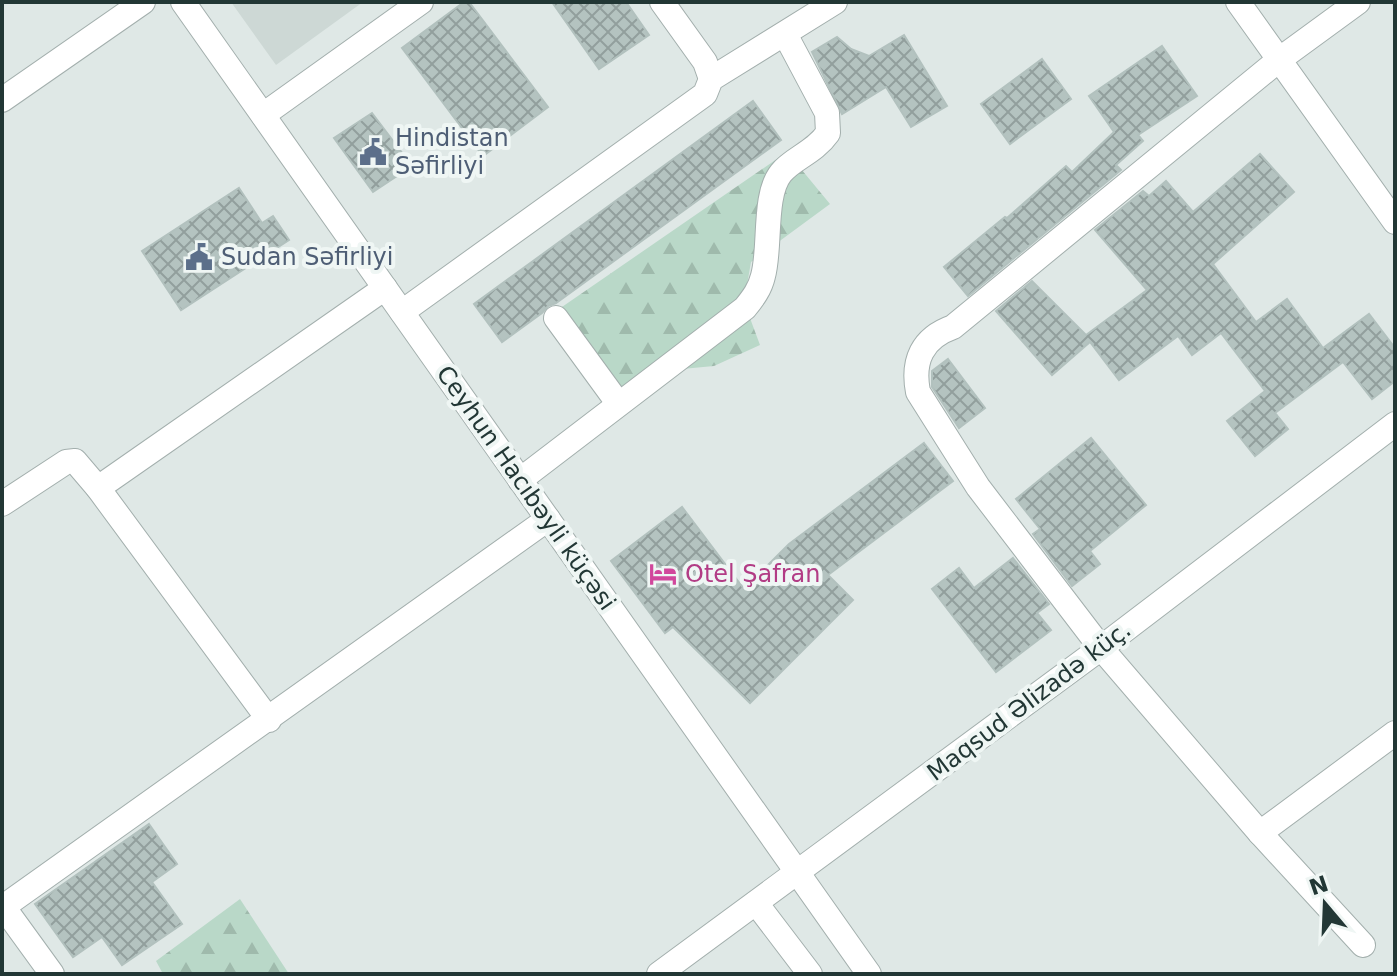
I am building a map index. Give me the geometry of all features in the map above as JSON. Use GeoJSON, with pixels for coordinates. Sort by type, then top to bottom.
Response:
{"type":"FeatureCollection","features":[{"type":"Feature","properties":{"kind":"street"},"geometry":{"type":"LineString","coordinates":[[2,100],[143,2]]}},
{"type":"Feature","properties":{"kind":"street","name":"Ceyhun Hacıbəyli küçəsi"},"geometry":{"type":"LineString","coordinates":[[183,2],[869,974]]}},
{"type":"Feature","properties":{"kind":"street"},"geometry":{"type":"LineString","coordinates":[[263,115],[421,2]]}},
{"type":"Feature","properties":{"kind":"street"},"geometry":{"type":"LineString","coordinates":[[662,2],[705,62],[711,79]]}},
{"type":"Feature","properties":{"kind":"street"},"geometry":{"type":"LineString","coordinates":[[402,312],[705,94],[711,79],[835,2]]}},
{"type":"Feature","properties":{"kind":"street"},"geometry":{"type":"LineString","coordinates":[[1238,2],[1395,222]]}},
{"type":"Feature","properties":{"kind":"street"},"geometry":{"type":"LineString","coordinates":[[1358,2],[1280,59],[953,327],[939,332],[918,356],[915,374],[918,392],[978,487],[1101,648],[1260,833],[1363,945]]}},
{"type":"Feature","properties":{"kind":"street"},"geometry":{"type":"LineString","coordinates":[[520,480],[745,308],[756,294],[764,274],[773,193],[780,173],[819,146],[828,133],[827,113],[785,34]]}},
{"type":"Feature","properties":{"kind":"street"},"geometry":{"type":"LineString","coordinates":[[98,488],[385,288]]}},
{"type":"Feature","properties":{"kind":"street"},"geometry":{"type":"LineString","coordinates":[[556,318],[618,403]]}},
{"type":"Feature","properties":{"kind":"street","name":"Maqsud Əlizadə küç."},"geometry":{"type":"LineString","coordinates":[[659,974],[1101,648],[1395,424]]}},
{"type":"Feature","properties":{"kind":"street"},"geometry":{"type":"LineString","coordinates":[[2,504],[66,462],[75,461],[269,720]]}},
{"type":"Feature","properties":{"kind":"street"},"geometry":{"type":"LineString","coordinates":[[52,974],[3,906],[548,519]]}},
{"type":"Feature","properties":{"kind":"street"},"geometry":{"type":"LineString","coordinates":[[1260,833],[1395,733]]}},
{"type":"Feature","properties":{"kind":"street"},"geometry":{"type":"LineString","coordinates":[[756,903],[810,974]]}},
{"type":"Feature","properties":{"kind":"shaded area"},"geometry":{"type":"Polygon","coordinates":[[[231,2],[363,2],[276,65],[231,2]]]}},
{"type":"Feature","properties":{"kind":"green space"},"geometry":{"type":"Polygon","coordinates":[[[787,152],[830,204],[751,262],[744,302],[760,345],[714,366],[661,371],[622,394],[559,309],[787,152]]]}},
{"type":"Feature","properties":{"kind":"green space"},"geometry":{"type":"Polygon","coordinates":[[[240,899],[289,974],[163,974],[156,961],[240,899]]]}},
{"type":"Feature","properties":{"kind":"building"},"geometry":{"type":"Polygon","coordinates":[[[464,2],[469,2],[548,107],[483,156],[402,48],[464,2]]]}},
{"type":"Feature","properties":{"kind":"building"},"geometry":{"type":"Polygon","coordinates":[[[552,2],[626,2],[649,35],[599,69],[552,2]]]}},
{"type":"Feature","properties":{"kind":"building"},"geometry":{"type":"Polygon","coordinates":[[[904,35],[947,106],[911,127],[886,87],[842,114],[812,52],[837,37],[851,49],[869,56],[904,35]]]}},
{"type":"Feature","properties":{"kind":"building"},"geometry":{"type":"Polygon","coordinates":[[[1162,46],[1197,96],[1138,135],[1143,141],[1116,165],[1121,170],[968,296],[944,267],[1007,218],[1066,166],[1072,172],[1114,132],[1089,96],[1162,46]]]}},
{"type":"Feature","properties":{"kind":"building"},"geometry":{"type":"Polygon","coordinates":[[[1042,59],[1071,99],[1010,144],[981,104],[1042,59]]]}},
{"type":"Feature","properties":{"kind":"building"},"geometry":{"type":"Polygon","coordinates":[[[753,101],[781,140],[502,342],[474,304],[753,101]]]}},
{"type":"Feature","properties":{"kind":"building","name":"Hindistan Səfirliyi"},"geometry":{"type":"Polygon","coordinates":[[[372,113],[412,166],[373,192],[334,138],[372,113]]]}},
{"type":"Feature","properties":{"kind":"building"},"geometry":{"type":"Polygon","coordinates":[[[1260,154],[1294,192],[1213,264],[1256,322],[1287,299],[1323,348],[1369,314],[1395,348],[1395,381],[1372,399],[1343,362],[1275,413],[1288,429],[1255,456],[1227,421],[1265,391],[1221,333],[1192,355],[1178,336],[1119,380],[1090,342],[1052,375],[996,311],[1032,281],[1086,335],[1147,290],[1095,230],[1143,191],[1149,196],[1166,181],[1193,212],[1260,154]]]}},
{"type":"Feature","properties":{"kind":"building"},"geometry":{"type":"Polygon","coordinates":[[[239,188],[262,223],[273,216],[289,240],[181,310],[142,251],[239,188]]]}},
{"type":"Feature","properties":{"kind":"building"},"geometry":{"type":"Polygon","coordinates":[[[948,359],[985,408],[959,428],[932,387],[932,371],[948,359]]]}},
{"type":"Feature","properties":{"kind":"building"},"geometry":{"type":"Polygon","coordinates":[[[1091,438],[1146,505],[1090,551],[1100,564],[1072,586],[1033,534],[1040,529],[1016,499],[1091,438]]]}},
{"type":"Feature","properties":{"kind":"building"},"geometry":{"type":"Polygon","coordinates":[[[924,443],[953,481],[828,575],[853,600],[750,703],[673,627],[665,633],[611,561],[682,507],[744,589],[789,544],[924,443]]]}},
{"type":"Feature","properties":{"kind":"building"},"geometry":{"type":"Polygon","coordinates":[[[1013,558],[1049,604],[1037,613],[1051,630],[996,672],[932,589],[959,568],[974,588],[1013,558]]]}},
{"type":"Feature","properties":{"kind":"building"},"geometry":{"type":"Polygon","coordinates":[[[149,824],[177,864],[152,882],[182,924],[122,965],[102,937],[73,957],[35,904],[149,824]]]}},
{"type":"Feature","properties":{"kind":"place","name":"Hindistan Səfirliyi"},"geometry":{"type":"Point","coordinates":[373,152]}},
{"type":"Feature","properties":{"kind":"place","name":"Sudan Səfirliyi"},"geometry":{"type":"Point","coordinates":[199,257]}},
{"type":"Feature","properties":{"kind":"place","name":"Otel Şafran"},"geometry":{"type":"Point","coordinates":[663,574]}}]}
